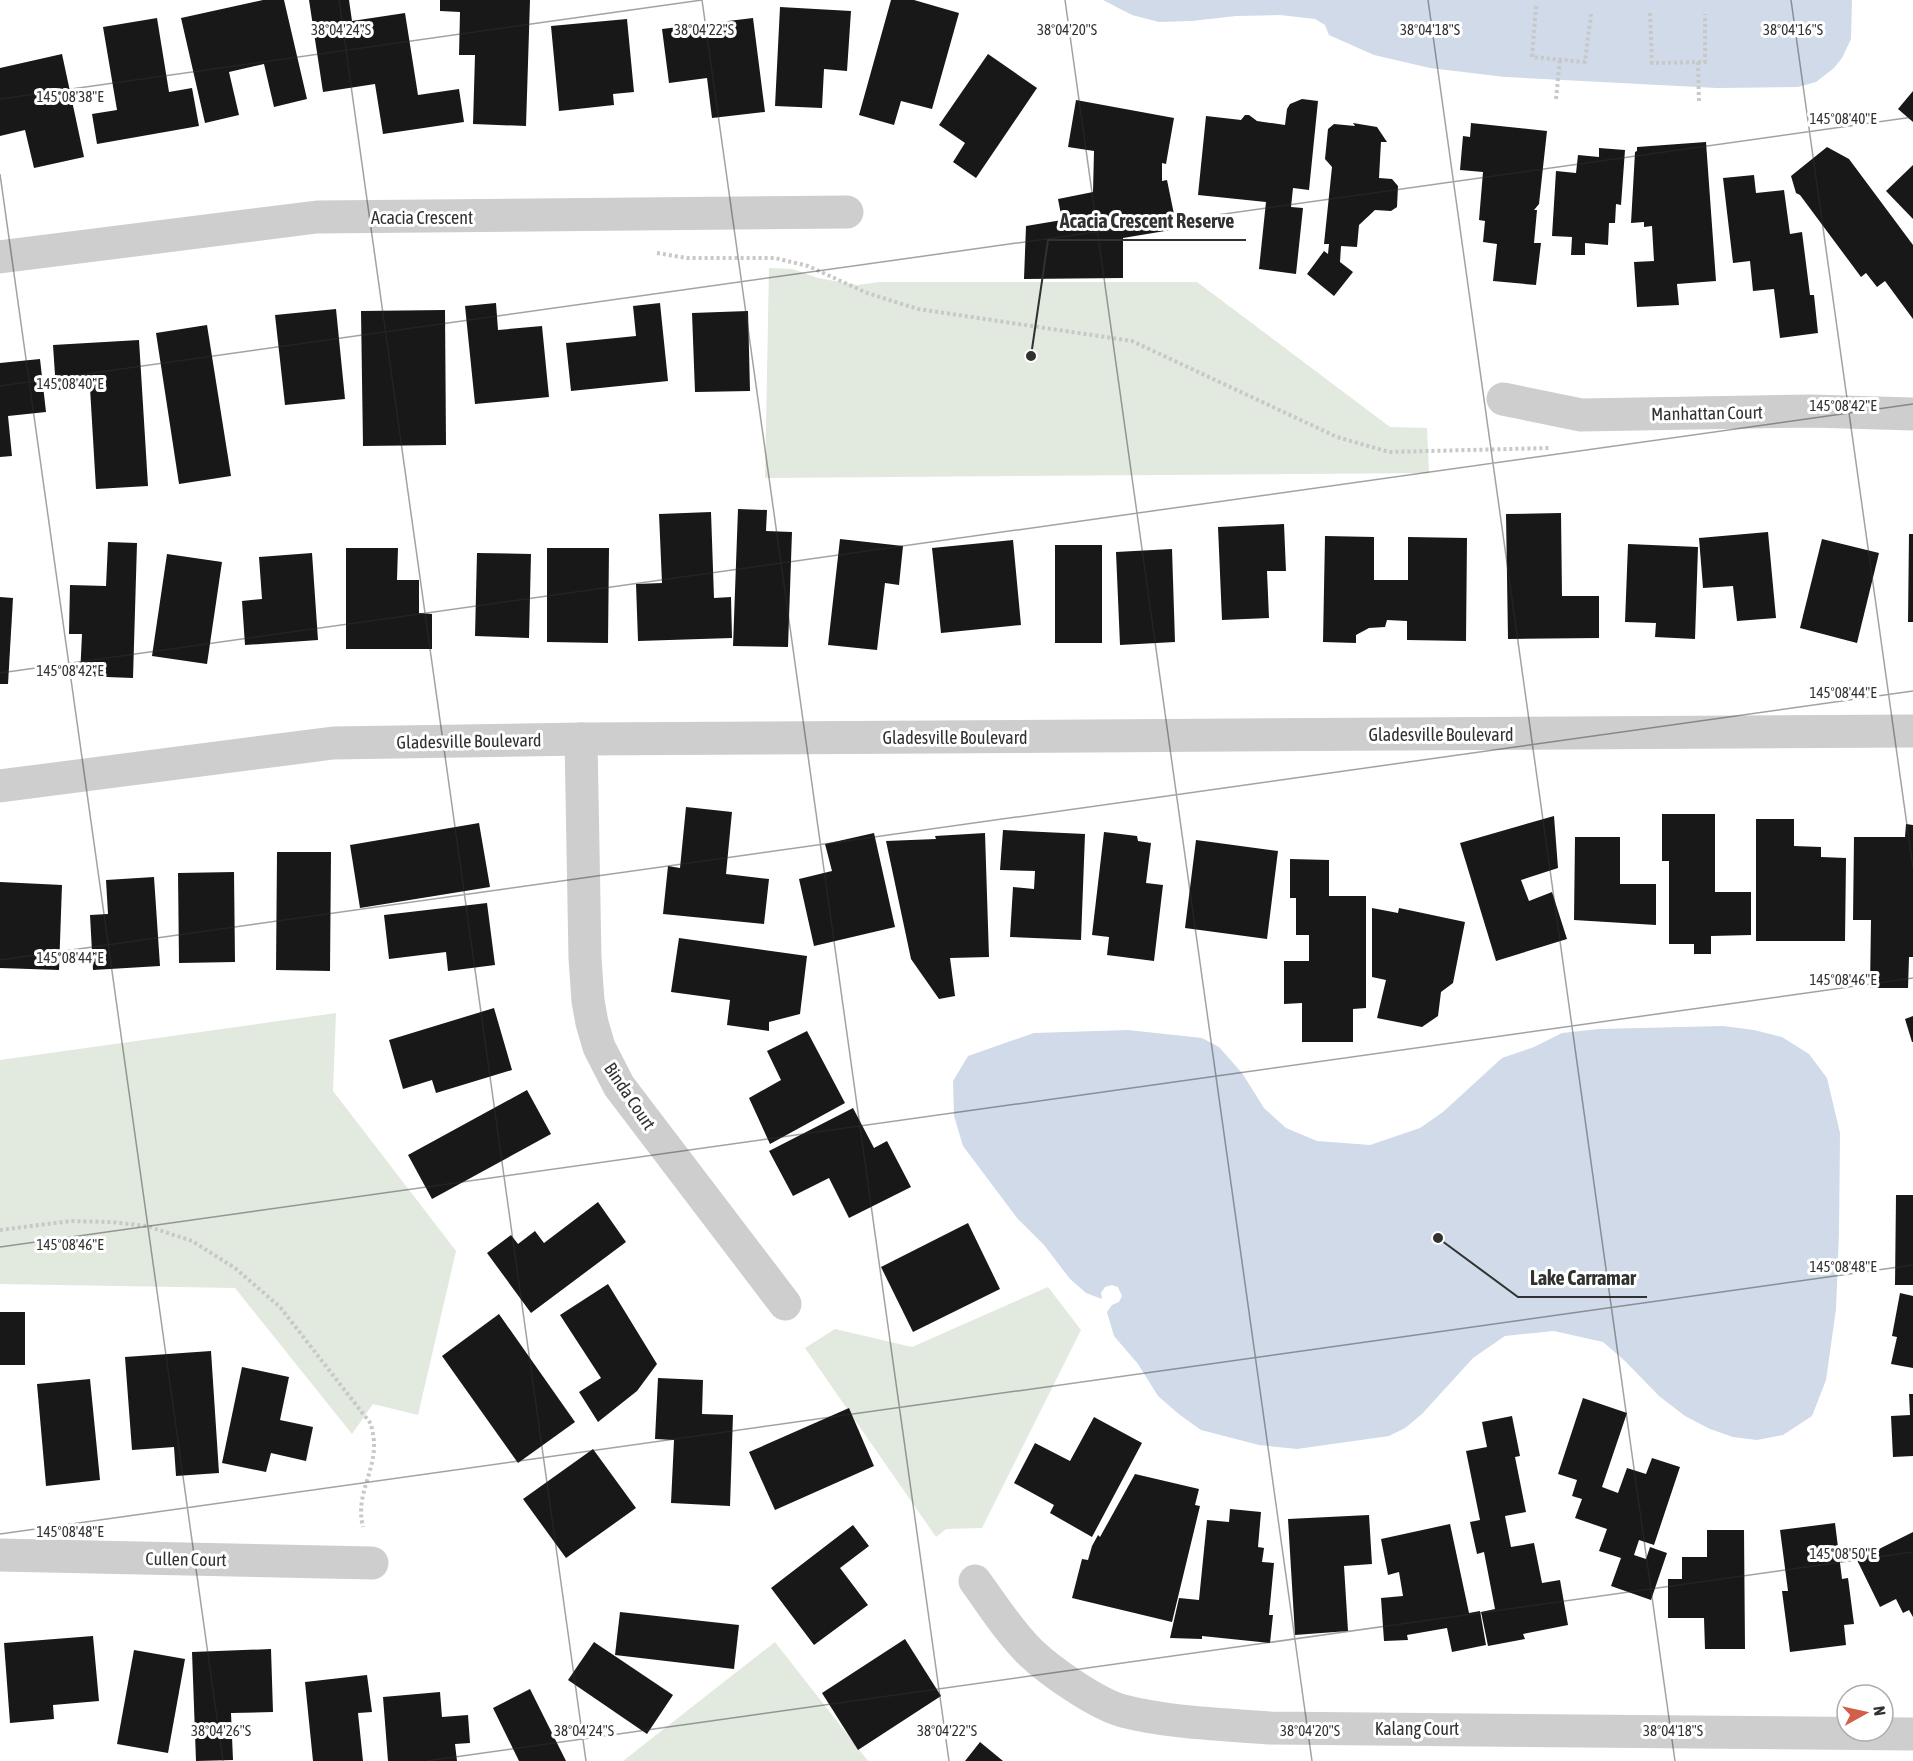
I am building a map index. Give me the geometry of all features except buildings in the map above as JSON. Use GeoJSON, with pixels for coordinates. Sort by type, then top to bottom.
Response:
{"type":"FeatureCollection","features":[{"type":"Feature","properties":{"kind":"street","name":"Acacia Crescent"},"geometry":{"type":"LineString","coordinates":[[0,257],[317,217],[847,212]]}},
{"type":"Feature","properties":{"kind":"street","name":"Manhattan Court"},"geometry":{"type":"LineString","coordinates":[[1503,399],[1581,415],[1811,411],[1913,414]]}},
{"type":"Feature","properties":{"kind":"street","name":"Gladesville Boulevard"},"geometry":{"type":"LineString","coordinates":[[0,786],[333,743],[581,739],[1913,731]]}},
{"type":"Feature","properties":{"kind":"street","name":"Binda Court"},"geometry":{"type":"LineString","coordinates":[[581,739],[586,979],[592,1023],[599,1047],[619,1086],[785,1304]]}},
{"type":"Feature","properties":{"kind":"street","name":"Cullen Court"},"geometry":{"type":"LineString","coordinates":[[0,1555],[372,1563]]}},
{"type":"Feature","properties":{"kind":"street","name":"Kalang Court"},"geometry":{"type":"LineString","coordinates":[[975,1581],[1030,1652],[1056,1674],[1087,1694],[1121,1711],[1167,1719],[1269,1728],[1913,1734]]}},
{"type":"Feature","properties":{"kind":"path"},"geometry":{"type":"LineString","coordinates":[[1536,6],[1532,57],[1585,62],[1591,14]]}},
{"type":"Feature","properties":{"kind":"path"},"geometry":{"type":"LineString","coordinates":[[1650,13],[1652,63],[1705,62],[1705,14]]}},
{"type":"Feature","properties":{"kind":"path"},"geometry":{"type":"LineString","coordinates":[[1556,99],[1560,59]]}},
{"type":"Feature","properties":{"kind":"path"},"geometry":{"type":"LineString","coordinates":[[1698,62],[1699,102]]}},
{"type":"Feature","properties":{"kind":"path"},"geometry":{"type":"LineString","coordinates":[[654,252],[687,258],[775,258],[808,266],[867,292],[918,309],[1132,341],[1337,437],[1389,452],[1484,451]]}},
{"type":"Feature","properties":{"kind":"path"},"geometry":{"type":"LineString","coordinates":[[0,1230],[70,1221],[147,1226],[192,1241],[235,1268],[280,1307],[371,1424],[374,1443],[361,1498],[361,1517],[372,1563]]}},
{"type":"Feature","properties":{"kind":"shaded area"},"geometry":{"type":"Polygon","coordinates":[[[769,268],[792,269],[818,278],[857,285],[880,282],[1197,282],[1390,427],[1427,428],[1429,473],[765,478],[769,268]]]}},
{"type":"Feature","properties":{"kind":"shaded area"},"geometry":{"type":"Polygon","coordinates":[[[336,1013],[333,1091],[456,1251],[418,1415],[373,1404],[352,1434],[235,1288],[0,1284],[0,1060],[336,1013]]]}},
{"type":"Feature","properties":{"kind":"shaded area"},"geometry":{"type":"Polygon","coordinates":[[[1048,1287],[1081,1330],[982,1528],[946,1529],[936,1537],[805,1348],[835,1329],[912,1347],[1048,1287]]]}},
{"type":"Feature","properties":{"kind":"shaded area"},"geometry":{"type":"Polygon","coordinates":[[[775,1642],[868,1761],[623,1761],[775,1642]]]}},
{"type":"Feature","properties":{"kind":"water"},"geometry":{"type":"Polygon","coordinates":[[[1103,0],[1852,0],[1851,39],[1842,58],[1834,68],[1816,82],[1798,87],[1717,88],[1505,77],[1430,68],[1374,55],[1329,35],[1325,25],[1315,19],[1280,15],[1159,22],[1132,15],[1103,0]]]}},
{"type":"Feature","properties":{"kind":"water"},"geometry":{"type":"Polygon","coordinates":[[[1723,1026],[1782,1037],[1809,1054],[1827,1078],[1840,1133],[1836,1309],[1826,1380],[1812,1416],[1783,1435],[1757,1440],[1733,1437],[1710,1429],[1685,1416],[1659,1396],[1603,1342],[1554,1331],[1505,1336],[1473,1358],[1422,1414],[1405,1428],[1389,1436],[1297,1449],[1259,1445],[1201,1430],[1158,1396],[1138,1364],[1114,1336],[1107,1312],[1112,1305],[1119,1302],[1122,1296],[1118,1287],[1112,1285],[1105,1287],[1101,1293],[1102,1299],[1086,1293],[1070,1279],[1044,1245],[1017,1218],[963,1146],[954,1116],[953,1081],[968,1056],[1034,1033],[1128,1030],[1202,1038],[1219,1047],[1242,1073],[1264,1108],[1286,1128],[1317,1141],[1370,1145],[1420,1128],[1443,1112],[1502,1058],[1534,1047],[1562,1033],[1599,1029],[1723,1026]]]}},
{"type":"Feature","properties":{"kind":"place","name":"Acacia Crescent Reserve"},"geometry":{"type":"Point","coordinates":[1031,356]}},
{"type":"Feature","properties":{"kind":"place","name":"Lake Carramar"},"geometry":{"type":"Point","coordinates":[1438,1238]}}]}
